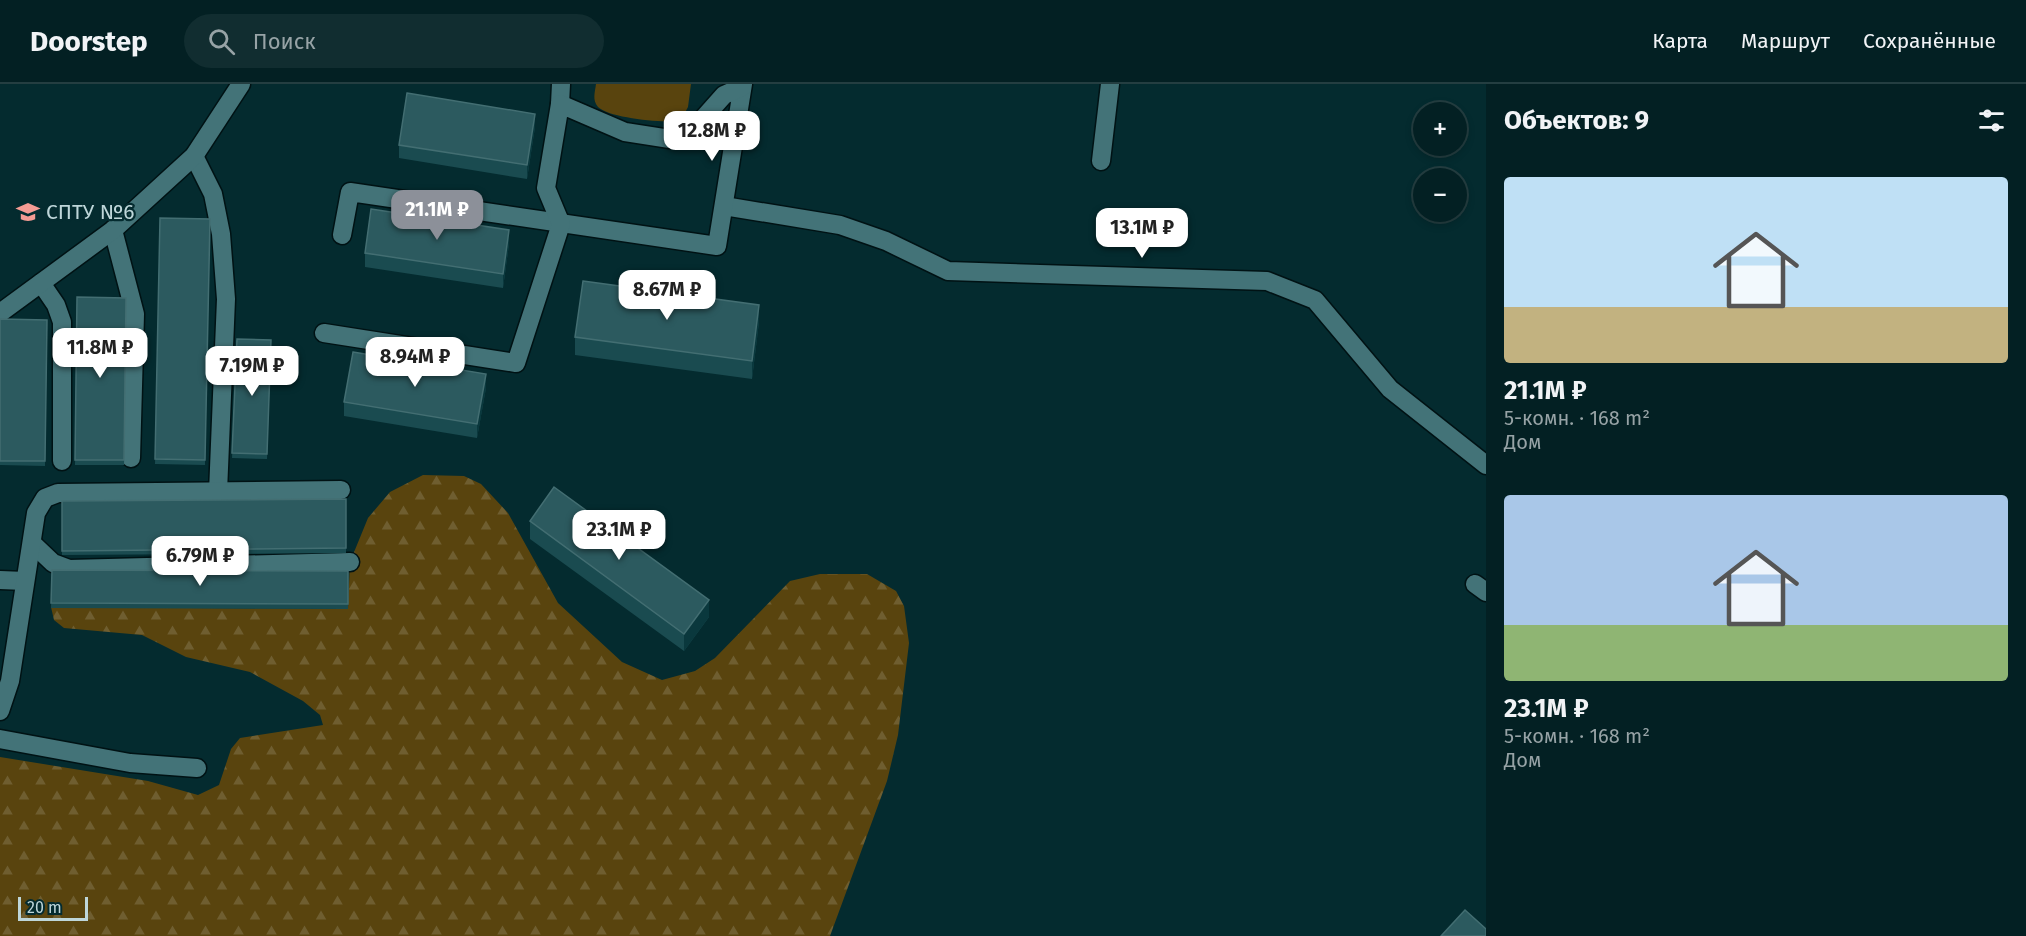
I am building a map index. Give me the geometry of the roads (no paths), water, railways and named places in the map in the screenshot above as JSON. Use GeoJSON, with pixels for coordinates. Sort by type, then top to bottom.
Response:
{"type":"FeatureCollection","features":[{"type":"Feature","properties":{"kind":"street"},"geometry":{"type":"LineString","coordinates":[[0,313],[113,230],[194,156],[241,84]]}},
{"type":"Feature","properties":{"kind":"street"},"geometry":{"type":"LineString","coordinates":[[324,333],[516,363],[561,224],[546,188],[560,104],[561,84]]}},
{"type":"Feature","properties":{"kind":"street"},"geometry":{"type":"LineString","coordinates":[[1101,161],[1110,84]]}},
{"type":"Feature","properties":{"kind":"street"},"geometry":{"type":"LineString","coordinates":[[560,104],[625,132],[670,139],[692,131],[724,95],[742,86]]}},
{"type":"Feature","properties":{"kind":"street"},"geometry":{"type":"LineString","coordinates":[[342,235],[350,192],[717,246],[742,86]]}},
{"type":"Feature","properties":{"kind":"street"},"geometry":{"type":"LineString","coordinates":[[194,156],[213,194],[220,234],[226,299],[218,492]]}},
{"type":"Feature","properties":{"kind":"street"},"geometry":{"type":"LineString","coordinates":[[724,206],[840,225],[886,241],[948,271],[1267,281],[1315,300],[1390,389],[1486,465]]}},
{"type":"Feature","properties":{"kind":"street"},"geometry":{"type":"LineString","coordinates":[[113,230],[135,315],[131,458]]}},
{"type":"Feature","properties":{"kind":"street"},"geometry":{"type":"LineString","coordinates":[[41,283],[56,305],[62,322],[62,461]]}},
{"type":"Feature","properties":{"kind":"street"},"geometry":{"type":"LineString","coordinates":[[0,711],[9,681],[33,544],[36,513],[45,498],[58,493],[341,490]]}},
{"type":"Feature","properties":{"kind":"street"},"geometry":{"type":"LineString","coordinates":[[33,544],[53,563],[69,569],[350,562]]}},
{"type":"Feature","properties":{"kind":"street"},"geometry":{"type":"LineString","coordinates":[[0,580],[25,581]]}},
{"type":"Feature","properties":{"kind":"street"},"geometry":{"type":"LineString","coordinates":[[0,739],[130,763],[197,768]]}},
{"type":"Feature","properties":{"kind":"place","name":"СПТУ №6"},"geometry":{"type":"Point","coordinates":[28,212]}}]}
